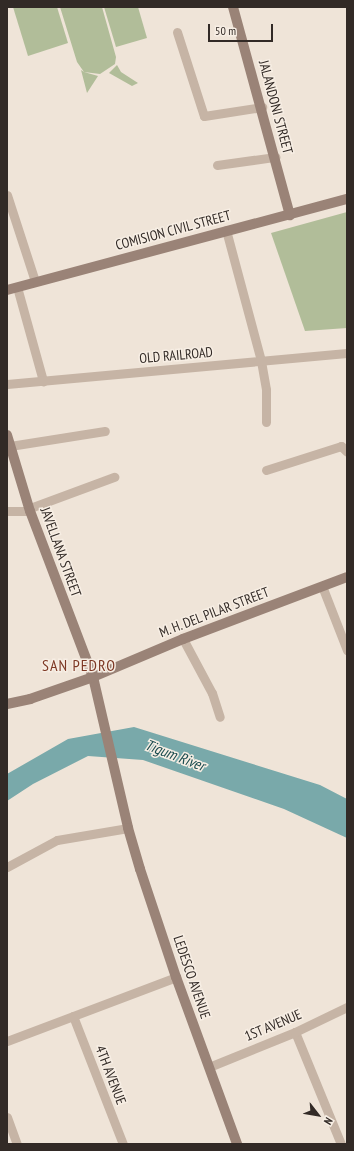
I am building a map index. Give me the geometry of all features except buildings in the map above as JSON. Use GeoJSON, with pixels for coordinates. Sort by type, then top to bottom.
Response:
{"type":"FeatureCollection","features":[{"type":"Feature","properties":{"kind":"street","name":"JALANDONI STREET"},"geometry":{"type":"LineString","coordinates":[[233,7],[262,107],[290,216]]}},
{"type":"Feature","properties":{"kind":"street"},"geometry":{"type":"LineString","coordinates":[[177,32],[204,116],[262,107]]}},
{"type":"Feature","properties":{"kind":"street"},"geometry":{"type":"LineString","coordinates":[[217,165],[275,157]]}},
{"type":"Feature","properties":{"kind":"street"},"geometry":{"type":"LineString","coordinates":[[7,194],[35,281]]}},
{"type":"Feature","properties":{"kind":"street","name":"COMISION CIVIL STREET"},"geometry":{"type":"LineString","coordinates":[[7,290],[35,281],[226,230],[290,216],[347,199]]}},
{"type":"Feature","properties":{"kind":"street"},"geometry":{"type":"LineString","coordinates":[[226,230],[261,361],[266,390],[266,422]]}},
{"type":"Feature","properties":{"kind":"street"},"geometry":{"type":"LineString","coordinates":[[17,287],[42,381]]}},
{"type":"Feature","properties":{"kind":"street","name":"OLD RAILROAD"},"geometry":{"type":"LineString","coordinates":[[7,384],[347,353]]}},
{"type":"Feature","properties":{"kind":"street"},"geometry":{"type":"LineString","coordinates":[[10,446],[105,431]]}},
{"type":"Feature","properties":{"kind":"street","name":"JAVELLANA STREET"},"geometry":{"type":"LineString","coordinates":[[7,435],[30,509],[93,677],[101,706]]}},
{"type":"Feature","properties":{"kind":"street"},"geometry":{"type":"LineString","coordinates":[[266,470],[341,446],[347,452]]}},
{"type":"Feature","properties":{"kind":"street"},"geometry":{"type":"LineString","coordinates":[[7,511],[30,509],[114,476]]}},
{"type":"Feature","properties":{"kind":"street","name":"M. H. DEL PILAR STREET"},"geometry":{"type":"LineString","coordinates":[[7,704],[30,700],[93,677],[183,639],[347,577]]}},
{"type":"Feature","properties":{"kind":"street"},"geometry":{"type":"LineString","coordinates":[[322,586],[347,650]]}},
{"type":"Feature","properties":{"kind":"street"},"geometry":{"type":"LineString","coordinates":[[183,639],[212,693],[220,717]]}},
{"type":"Feature","properties":{"kind":"street","name":"LEDESCO AVENUE"},"geometry":{"type":"LineString","coordinates":[[101,706],[128,828],[176,977],[237,1144]]}},
{"type":"Feature","properties":{"kind":"street"},"geometry":{"type":"LineString","coordinates":[[7,867],[57,840],[128,828]]}},
{"type":"Feature","properties":{"kind":"street"},"geometry":{"type":"LineString","coordinates":[[7,1041],[176,977]]}},
{"type":"Feature","properties":{"kind":"street","name":"1ST AVENUE"},"geometry":{"type":"LineString","coordinates":[[209,1067],[296,1032],[347,1007]]}},
{"type":"Feature","properties":{"kind":"street","name":"4TH AVENUE"},"geometry":{"type":"LineString","coordinates":[[73,1016],[123,1144]]}},
{"type":"Feature","properties":{"kind":"street"},"geometry":{"type":"LineString","coordinates":[[296,1032],[341,1144]]}},
{"type":"Feature","properties":{"kind":"street"},"geometry":{"type":"LineString","coordinates":[[7,1117],[17,1144]]}},
{"type":"Feature","properties":{"kind":"green space"},"geometry":{"type":"Polygon","coordinates":[[[13,7],[57,7],[68,43],[28,56],[13,7]]]}},
{"type":"Feature","properties":{"kind":"green space"},"geometry":{"type":"Polygon","coordinates":[[[60,7],[102,7],[116,57],[115,64],[100,74],[84,72],[77,62],[60,7]]]}},
{"type":"Feature","properties":{"kind":"green space"},"geometry":{"type":"Polygon","coordinates":[[[104,7],[138,7],[147,38],[116,47],[104,7]]]}},
{"type":"Feature","properties":{"kind":"green space"},"geometry":{"type":"Polygon","coordinates":[[[117,65],[121,72],[138,83],[132,86],[109,73],[117,65]]]}},
{"type":"Feature","properties":{"kind":"green space"},"geometry":{"type":"Polygon","coordinates":[[[81,70],[98,76],[87,93],[81,70]]]}},
{"type":"Feature","properties":{"kind":"green space"},"geometry":{"type":"Polygon","coordinates":[[[347,212],[347,328],[305,331],[271,233],[347,212]]]}},
{"type":"Feature","properties":{"kind":"water","name":"Tigum River"},"geometry":{"type":"Polygon","coordinates":[[[134,727],[320,785],[347,799],[347,838],[284,809],[143,760],[88,756],[33,784],[7,801],[7,774],[68,739],[134,727]]]}},
{"type":"Feature","properties":{"kind":"district","name":"SAN PEDRO"},"geometry":{"type":"Point","coordinates":[79,665]}}]}
